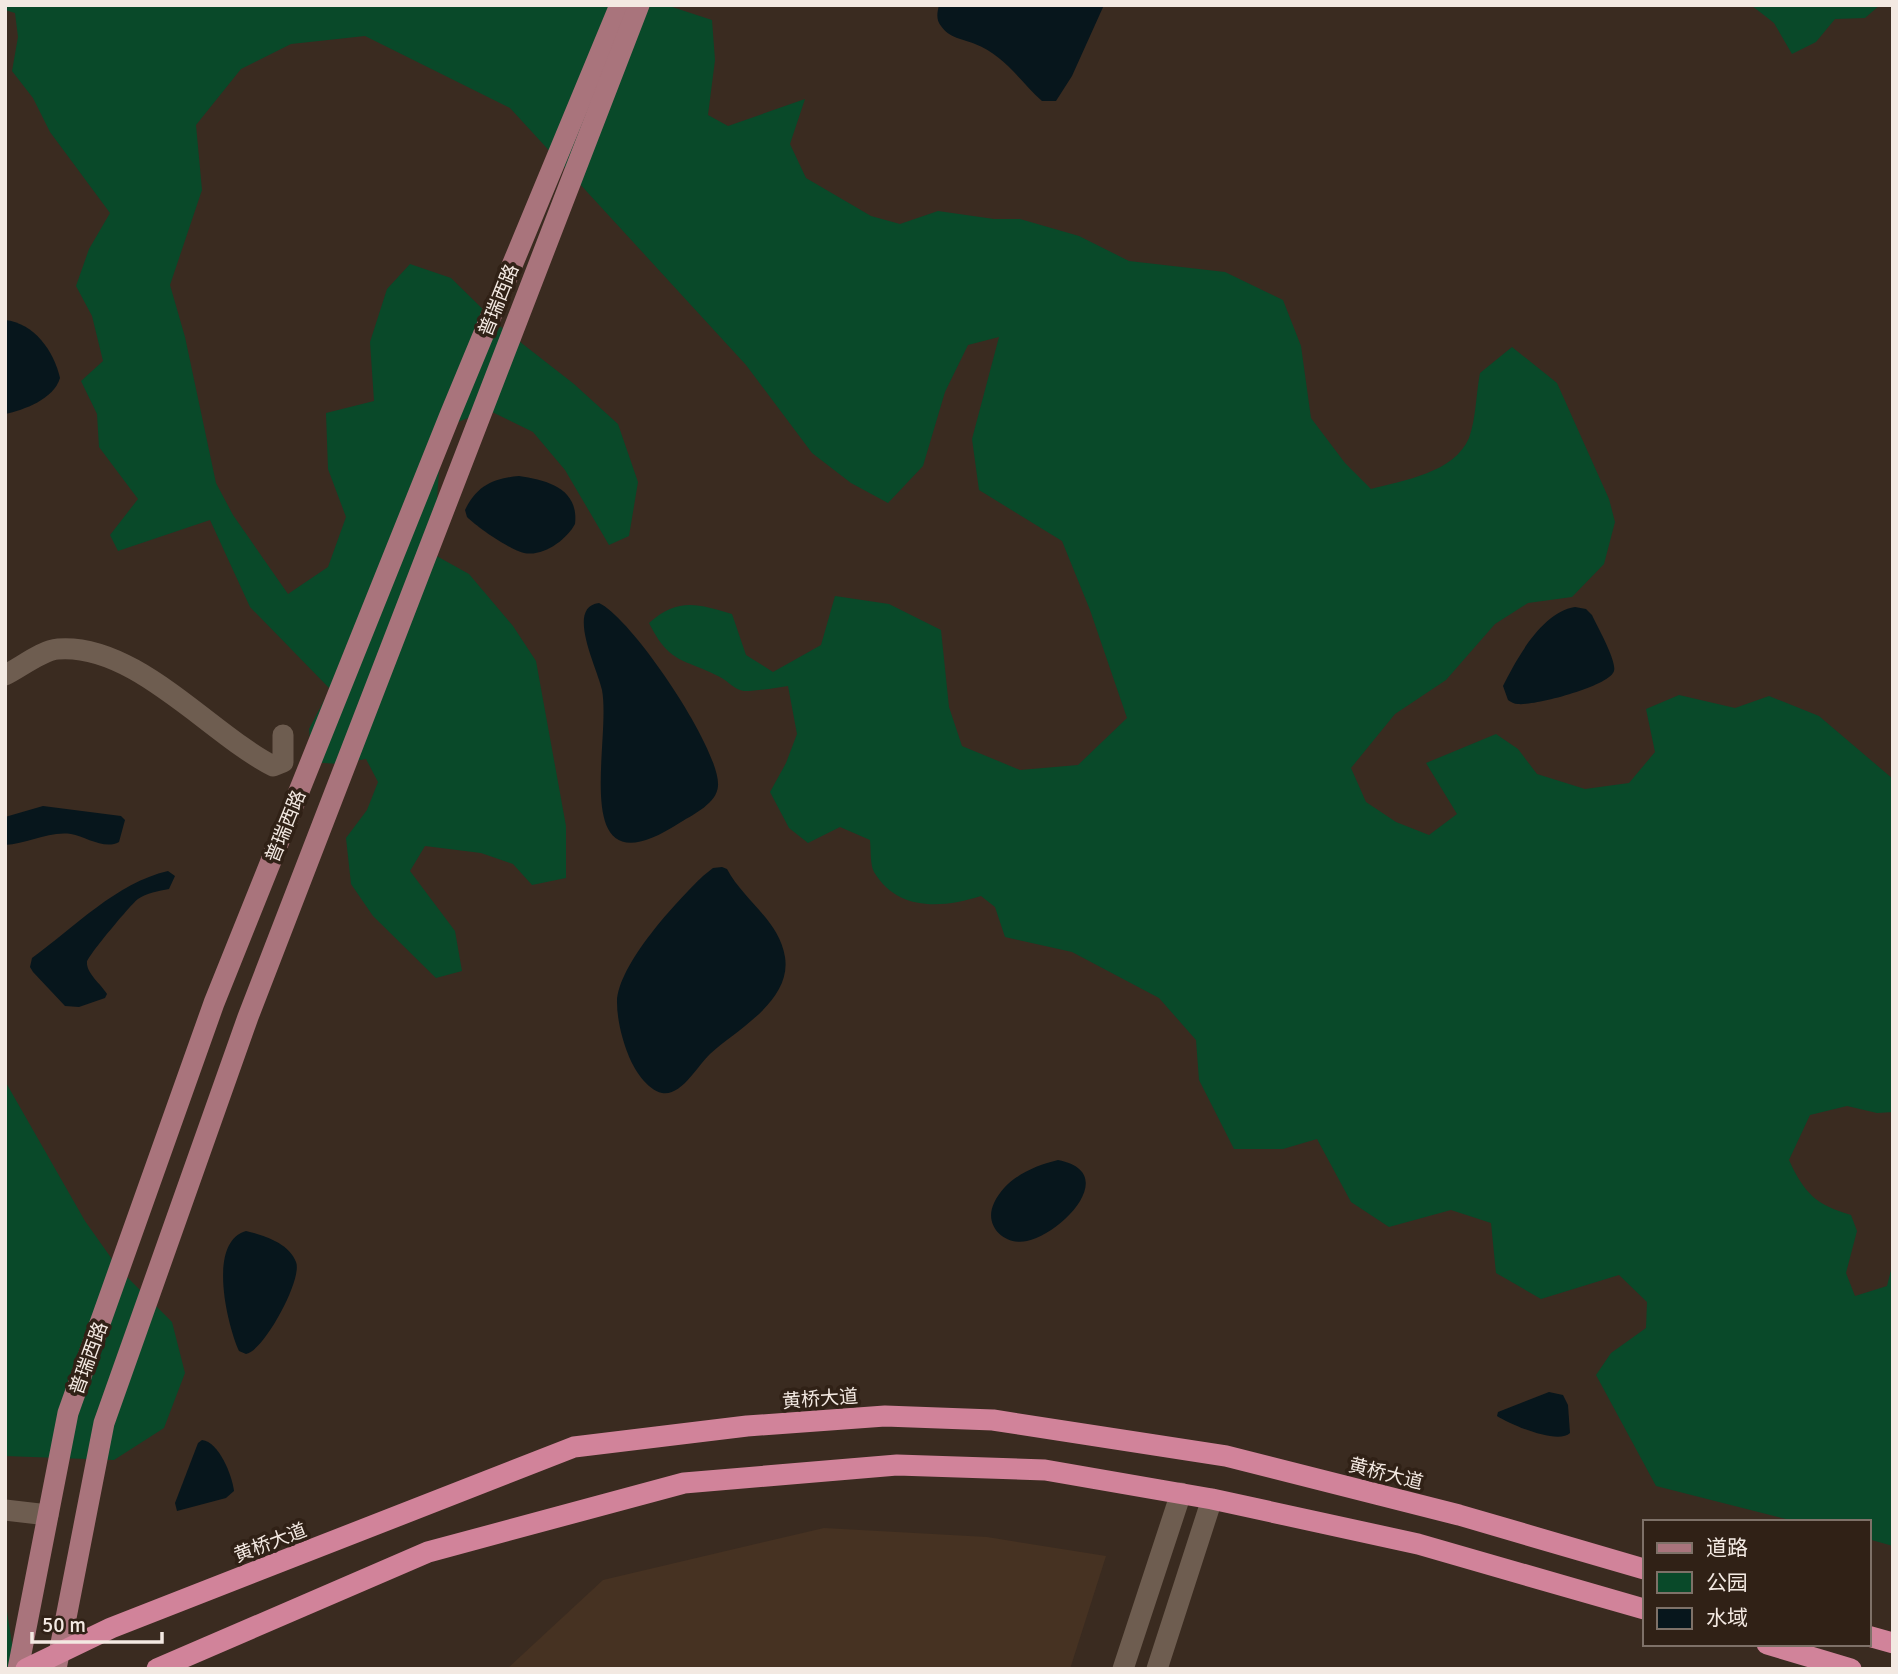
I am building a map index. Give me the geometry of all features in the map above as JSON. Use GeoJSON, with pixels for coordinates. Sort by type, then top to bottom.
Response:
{"type":"FeatureCollection","features":[{"type":"Feature","properties":{"kind":"highway","name":"黄桥大道"},"geometry":{"type":"LineString","coordinates":[[26,1669],[57,1661],[111,1628],[574,1447],[747,1426],[885,1416],[993,1420],[1226,1455],[1459,1515],[1643,1569]]}},
{"type":"Feature","properties":{"kind":"highway"},"geometry":{"type":"LineString","coordinates":[[157,1669],[428,1552],[684,1483],[897,1465],[1045,1470],[1181,1493],[1418,1544],[1643,1609]]}},
{"type":"Feature","properties":{"kind":"highway"},"geometry":{"type":"LineString","coordinates":[[1870,1637],[1893,1643]]}},
{"type":"Feature","properties":{"kind":"highway"},"geometry":{"type":"LineString","coordinates":[[1774,1646],[1852,1669]]}},
{"type":"Feature","properties":{"kind":"main road","name":"普瑞西路"},"geometry":{"type":"LineString","coordinates":[[18,1669],[68,1413],[214,1003],[450,415],[620,5]]}},
{"type":"Feature","properties":{"kind":"main road","name":"普瑞西路"},"geometry":{"type":"LineString","coordinates":[[57,1661],[109,1410],[248,1017],[639,5]]}},
{"type":"Feature","properties":{"kind":"street"},"geometry":{"type":"LineString","coordinates":[[5,675],[57,649],[111,656],[187,704],[256,757],[273,766],[283,762],[282,735]]}},
{"type":"Feature","properties":{"kind":"street"},"geometry":{"type":"LineString","coordinates":[[1123,1669],[1181,1493]]}},
{"type":"Feature","properties":{"kind":"street"},"geometry":{"type":"LineString","coordinates":[[1157,1669],[1212,1499]]}},
{"type":"Feature","properties":{"kind":"street"},"geometry":{"type":"LineString","coordinates":[[5,1510],[48,1515]]}},
{"type":"Feature","properties":{"kind":"shaded area"},"geometry":{"type":"Polygon","coordinates":[[[824,1528],[987,1537],[1106,1556],[1070,1669],[507,1669],[603,1580],[824,1528]]]}},
{"type":"Feature","properties":{"kind":"green space"},"geometry":{"type":"Polygon","coordinates":[[[5,5],[666,5],[712,20],[715,60],[708,115],[728,126],[805,99],[790,144],[806,178],[871,216],[900,224],[938,211],[994,219],[1020,219],[1079,236],[1129,261],[1225,272],[1283,300],[1301,346],[1311,418],[1345,463],[1371,489],[1427,473],[1440,467],[1462,450],[1469,438],[1475,415],[1480,373],[1512,347],[1557,383],[1609,499],[1615,522],[1604,564],[1572,597],[1528,603],[1495,624],[1446,680],[1395,714],[1351,768],[1366,802],[1396,822],[1429,835],[1457,814],[1426,763],[1496,734],[1518,749],[1537,774],[1585,789],[1629,783],[1655,752],[1646,709],[1679,695],[1735,708],[1769,696],[1819,716],[1893,779],[1893,1112],[1877,1113],[1847,1106],[1810,1115],[1789,1160],[1812,1196],[1829,1207],[1851,1215],[1857,1231],[1846,1273],[1855,1296],[1887,1286],[1893,1262],[1893,1546],[1870,1540],[1870,1520],[1790,1520],[1656,1486],[1596,1375],[1611,1353],[1646,1328],[1647,1302],[1619,1275],[1541,1299],[1496,1273],[1491,1223],[1451,1210],[1389,1227],[1351,1202],[1317,1139],[1283,1149],[1234,1149],[1199,1080],[1196,1040],[1159,998],[1072,952],[1005,937],[995,907],[981,896],[952,903],[922,904],[895,894],[874,872],[870,840],[840,827],[808,843],[789,828],[770,792],[786,763],[797,734],[788,686],[744,691],[671,654],[649,623],[669,609],[689,605],[732,614],[746,655],[773,672],[821,645],[835,596],[889,604],[941,630],[949,707],[962,746],[1020,770],[1078,765],[1127,718],[1090,610],[1062,541],[979,490],[972,439],[999,337],[968,345],[945,392],[923,466],[888,503],[851,483],[812,453],[746,365],[510,108],[365,36],[291,44],[241,69],[196,125],[202,190],[170,285],[185,337],[216,483],[233,515],[288,594],[328,567],[346,517],[328,469],[326,413],[374,401],[370,342],[387,289],[410,264],[451,278],[501,327],[574,384],[618,424],[638,482],[629,536],[609,545],[565,470],[533,432],[488,410],[458,422],[440,458],[433,554],[469,574],[513,626],[536,661],[566,826],[566,878],[532,885],[513,864],[481,853],[425,846],[410,871],[455,931],[462,971],[436,978],[373,916],[351,884],[346,838],[367,810],[378,782],[366,759],[338,764],[312,762],[309,729],[330,689],[250,607],[210,520],[118,551],[110,535],[138,499],[99,447],[97,414],[81,381],[103,361],[92,316],[76,286],[89,249],[110,213],[50,132],[33,98],[12,71],[18,37],[15,13],[5,10],[5,5]]]}},
{"type":"Feature","properties":{"kind":"green space"},"geometry":{"type":"Polygon","coordinates":[[[1751,5],[1880,5],[1865,18],[1835,19],[1816,42],[1792,54],[1774,23],[1751,5]]]}},
{"type":"Feature","properties":{"kind":"green space"},"geometry":{"type":"Polygon","coordinates":[[[5,1081],[85,1221],[119,1269],[172,1322],[185,1373],[164,1428],[114,1460],[5,1456],[5,1081]]]}},
{"type":"Feature","properties":{"kind":"green space"},"geometry":{"type":"Polygon","coordinates":[[[5,1599],[16,1669],[5,1669],[5,1599]]]}},
{"type":"Feature","properties":{"kind":"water"},"geometry":{"type":"Polygon","coordinates":[[[939,5],[1104,5],[1072,76],[1056,101],[1042,101],[995,55],[944,30],[939,24],[937,14],[939,5]]]}},
{"type":"Feature","properties":{"kind":"water"},"geometry":{"type":"Polygon","coordinates":[[[5,320],[25,327],[41,340],[53,358],[60,378],[45,398],[21,410],[5,414],[5,320]]]}},
{"type":"Feature","properties":{"kind":"water"},"geometry":{"type":"Polygon","coordinates":[[[519,476],[551,484],[567,494],[572,502],[575,524],[547,550],[532,554],[518,551],[502,543],[467,517],[465,510],[480,489],[494,481],[519,476]]]}},
{"type":"Feature","properties":{"kind":"water"},"geometry":{"type":"Polygon","coordinates":[[[599,603],[614,614],[652,658],[690,716],[715,768],[718,786],[714,798],[698,812],[645,840],[621,841],[608,828],[602,805],[602,690],[584,627],[589,607],[599,603]]]}},
{"type":"Feature","properties":{"kind":"water"},"geometry":{"type":"Polygon","coordinates":[[[1575,607],[1586,609],[1592,615],[1610,652],[1614,671],[1600,683],[1554,698],[1527,704],[1515,704],[1508,700],[1503,686],[1532,638],[1552,618],[1575,607]]]}},
{"type":"Feature","properties":{"kind":"water"},"geometry":{"type":"Polygon","coordinates":[[[43,806],[121,816],[125,820],[119,842],[108,845],[62,834],[5,845],[5,817],[43,806]]]}},
{"type":"Feature","properties":{"kind":"water"},"geometry":{"type":"Polygon","coordinates":[[[713,868],[727,869],[776,932],[785,957],[785,973],[780,987],[760,1013],[710,1054],[676,1090],[662,1093],[651,1088],[641,1078],[628,1054],[618,1015],[620,987],[638,952],[665,917],[703,876],[713,868]]]}},
{"type":"Feature","properties":{"kind":"water"},"geometry":{"type":"Polygon","coordinates":[[[168,871],[175,876],[169,889],[138,899],[110,930],[87,962],[94,978],[107,994],[105,998],[79,1007],[65,1006],[33,972],[30,967],[32,958],[113,896],[131,885],[168,871]]]}},
{"type":"Feature","properties":{"kind":"water"},"geometry":{"type":"Polygon","coordinates":[[[1058,1160],[1076,1167],[1085,1177],[1085,1189],[1079,1202],[1069,1215],[1041,1236],[1019,1242],[1004,1237],[991,1219],[991,1211],[999,1194],[1021,1174],[1058,1160]]]}},
{"type":"Feature","properties":{"kind":"water"},"geometry":{"type":"Polygon","coordinates":[[[246,1231],[282,1245],[293,1255],[297,1271],[288,1298],[272,1328],[254,1350],[246,1354],[239,1351],[234,1339],[223,1285],[223,1267],[234,1238],[246,1231]]]}},
{"type":"Feature","properties":{"kind":"water"},"geometry":{"type":"Polygon","coordinates":[[[1549,1392],[1563,1395],[1568,1405],[1570,1433],[1564,1436],[1534,1432],[1497,1416],[1498,1412],[1549,1392]]]}},
{"type":"Feature","properties":{"kind":"water"},"geometry":{"type":"Polygon","coordinates":[[[202,1440],[219,1453],[231,1477],[234,1491],[226,1498],[177,1511],[175,1503],[198,1443],[202,1440]]]}}]}
